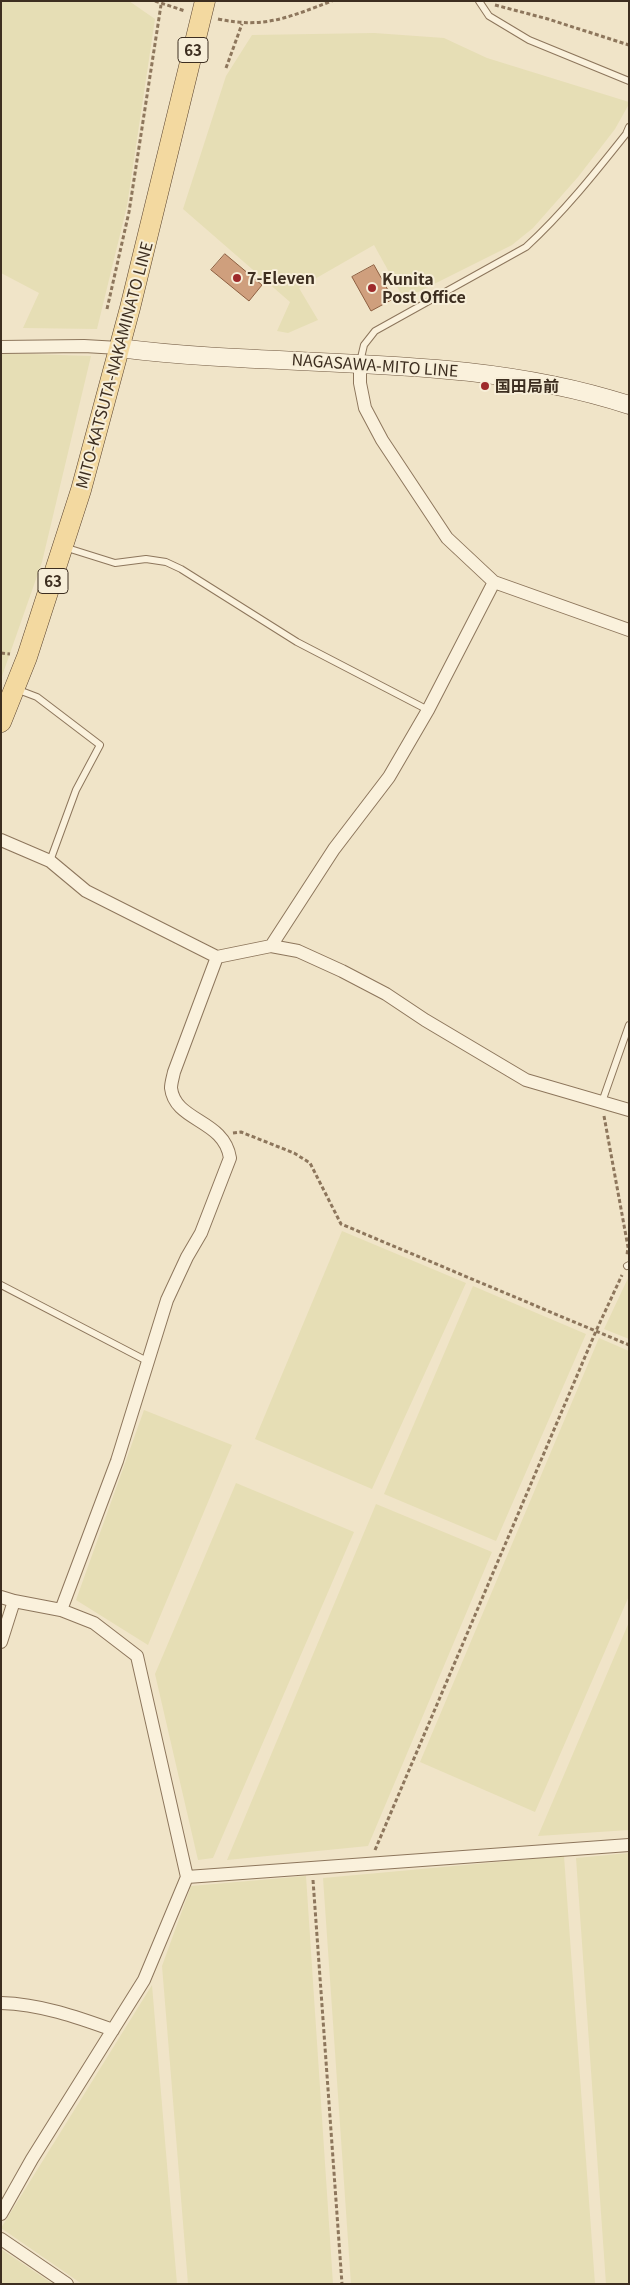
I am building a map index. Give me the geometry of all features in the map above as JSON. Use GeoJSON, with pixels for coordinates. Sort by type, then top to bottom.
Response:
{"type":"FeatureCollection","features":[{"type":"Feature","properties":{"kind":"main road","name":"MITO-KATSUTA-NAKAMINATO LINE"},"geometry":{"type":"LineString","coordinates":[[1,722],[15,688],[64,547],[81,490],[119,348],[205,1]]}},
{"type":"Feature","properties":{"kind":"main road","name":"NAGASAWA-MITO LINE"},"geometry":{"type":"LineString","coordinates":[[119,348],[167,354],[441,368],[560,387],[629,405]]}},
{"type":"Feature","properties":{"kind":"street"},"geometry":{"type":"LineString","coordinates":[[1,348],[84,346],[119,348]]}},
{"type":"Feature","properties":{"kind":"street"},"geometry":{"type":"LineString","coordinates":[[360,364],[360,383],[364,408],[382,440],[447,538],[494,582],[629,630]]}},
{"type":"Feature","properties":{"kind":"street"},"geometry":{"type":"LineString","coordinates":[[270,946],[334,849],[389,777],[428,710],[494,582]]}},
{"type":"Feature","properties":{"kind":"street"},"geometry":{"type":"LineString","coordinates":[[1,840],[50,861],[86,891],[217,957],[270,946],[298,951],[357,978],[386,994],[526,1080],[629,1110]]}},
{"type":"Feature","properties":{"kind":"street"},"geometry":{"type":"LineString","coordinates":[[61,1610],[120,1452],[167,1300],[187,1257],[201,1233],[230,1158],[228,1146],[221,1135],[185,1112],[176,1100],[171,1088],[174,1072],[217,957]]}},
{"type":"Feature","properties":{"kind":"street"},"geometry":{"type":"LineString","coordinates":[[1,1597],[61,1610],[94,1623],[137,1656],[187,1877],[144,1980],[32,2159],[1,2214]]}},
{"type":"Feature","properties":{"kind":"street"},"geometry":{"type":"LineString","coordinates":[[1,1642],[14,1601]]}},
{"type":"Feature","properties":{"kind":"street"},"geometry":{"type":"LineString","coordinates":[[187,1877],[629,1845]]}},
{"type":"Feature","properties":{"kind":"street"},"geometry":{"type":"LineString","coordinates":[[1,2003],[21,2003],[70,2015],[113,2030]]}},
{"type":"Feature","properties":{"kind":"street"},"geometry":{"type":"LineString","coordinates":[[1,2239],[67,2284]]}},
{"type":"Feature","properties":{"kind":"lane"},"geometry":{"type":"LineString","coordinates":[[479,1],[490,16],[529,40],[629,81]]}},
{"type":"Feature","properties":{"kind":"lane"},"geometry":{"type":"LineString","coordinates":[[360,364],[364,345],[375,331],[526,247],[592,177],[626,134],[629,127]]}},
{"type":"Feature","properties":{"kind":"lane"},"geometry":{"type":"LineString","coordinates":[[64,547],[116,563],[146,559],[166,562],[197,578],[297,642],[428,710]]}},
{"type":"Feature","properties":{"kind":"lane"},"geometry":{"type":"LineString","coordinates":[[15,688],[37,697],[100,745],[76,790],[50,861]]}},
{"type":"Feature","properties":{"kind":"lane"},"geometry":{"type":"LineString","coordinates":[[602,1103],[629,1025]]}},
{"type":"Feature","properties":{"kind":"lane"},"geometry":{"type":"LineString","coordinates":[[1,1285],[147,1361]]}},
{"type":"Feature","properties":{"kind":"path"},"geometry":{"type":"LineString","coordinates":[[154,1],[160,5],[184,11]]}},
{"type":"Feature","properties":{"kind":"path"},"geometry":{"type":"LineString","coordinates":[[218,18],[242,24],[282,20],[332,1]]}},
{"type":"Feature","properties":{"kind":"path"},"geometry":{"type":"LineString","coordinates":[[491,4],[548,19],[629,45]]}},
{"type":"Feature","properties":{"kind":"path"},"geometry":{"type":"LineString","coordinates":[[107,309],[129,212],[160,5]]}},
{"type":"Feature","properties":{"kind":"path"},"geometry":{"type":"LineString","coordinates":[[226,68],[242,24]]}},
{"type":"Feature","properties":{"kind":"path"},"geometry":{"type":"LineString","coordinates":[[373,1863],[376,1846],[596,1331],[628,1265],[628,1247],[602,1103]]}},
{"type":"Feature","properties":{"kind":"path"},"geometry":{"type":"LineString","coordinates":[[221,1135],[242,1132],[294,1153],[310,1163],[341,1224],[629,1345]]}},
{"type":"Feature","properties":{"kind":"path"},"geometry":{"type":"LineString","coordinates":[[312,1868],[342,2284]]}},
{"type":"Feature","properties":{"kind":"shaded area"},"geometry":{"type":"Polygon","coordinates":[[[1,1],[129,1],[155,19],[127,206],[97,329],[23,328],[39,293],[1,273],[1,1]]]}},
{"type":"Feature","properties":{"kind":"shaded area"},"geometry":{"type":"Polygon","coordinates":[[[374,33],[444,38],[487,58],[629,102],[629,104],[615,129],[578,177],[533,228],[512,245],[404,299],[374,245],[299,288],[318,320],[288,333],[277,331],[290,302],[183,209],[226,76],[252,35],[374,33]]]}},
{"type":"Feature","properties":{"kind":"shaded area"},"geometry":{"type":"Polygon","coordinates":[[[1,353],[91,356],[42,562],[1,679],[1,353]]]}},
{"type":"Feature","properties":{"kind":"shaded area"},"geometry":{"type":"Polygon","coordinates":[[[342,1231],[466,1283],[372,1489],[255,1439],[342,1231]]]}},
{"type":"Feature","properties":{"kind":"shaded area"},"geometry":{"type":"Polygon","coordinates":[[[629,1276],[629,1339],[604,1329],[629,1276]]]}},
{"type":"Feature","properties":{"kind":"shaded area"},"geometry":{"type":"Polygon","coordinates":[[[473,1286],[586,1334],[496,1541],[384,1494],[473,1286]]]}},
{"type":"Feature","properties":{"kind":"shaded area"},"geometry":{"type":"Polygon","coordinates":[[[599,1338],[629,1351],[629,1596],[535,1812],[420,1762],[599,1338]]]}},
{"type":"Feature","properties":{"kind":"shaded area"},"geometry":{"type":"Polygon","coordinates":[[[144,1410],[232,1445],[148,1645],[76,1600],[144,1410]]]}},
{"type":"Feature","properties":{"kind":"shaded area"},"geometry":{"type":"Polygon","coordinates":[[[236,1483],[354,1532],[213,1858],[198,1860],[155,1674],[236,1483]]]}},
{"type":"Feature","properties":{"kind":"shaded area"},"geometry":{"type":"Polygon","coordinates":[[[376,1504],[492,1552],[368,1846],[227,1860],[376,1504]]]}},
{"type":"Feature","properties":{"kind":"shaded area"},"geometry":{"type":"Polygon","coordinates":[[[629,1622],[629,1830],[538,1836],[629,1622]]]}},
{"type":"Feature","properties":{"kind":"shaded area"},"geometry":{"type":"Polygon","coordinates":[[[629,1853],[629,2284],[606,2284],[576,1858],[629,1853]]]}},
{"type":"Feature","properties":{"kind":"shaded area"},"geometry":{"type":"Polygon","coordinates":[[[564,1856],[595,2284],[351,2284],[323,1878],[564,1856]]]}},
{"type":"Feature","properties":{"kind":"shaded area"},"geometry":{"type":"Polygon","coordinates":[[[306,1876],[333,2284],[188,2284],[162,1966],[191,1886],[306,1876]]]}},
{"type":"Feature","properties":{"kind":"shaded area"},"geometry":{"type":"Polygon","coordinates":[[[152,1985],[177,2284],[82,2284],[1,2228],[152,1985]]]}},
{"type":"Feature","properties":{"kind":"shaded area"},"geometry":{"type":"Polygon","coordinates":[[[1,2249],[53,2284],[1,2284],[1,2249]]]}},
{"type":"Feature","properties":{"kind":"building","name":"7-Eleven"},"geometry":{"type":"Polygon","coordinates":[[[225,254],[262,285],[249,301],[211,270],[225,254]]]}},
{"type":"Feature","properties":{"kind":"building"},"geometry":{"type":"Polygon","coordinates":[[[374,265],[393,299],[371,311],[352,277],[374,265]]]}},
{"type":"Feature","properties":{"kind":"place","name":"7-Eleven"},"geometry":{"type":"Point","coordinates":[237,278]}},
{"type":"Feature","properties":{"kind":"place","name":"Kunita Post Office"},"geometry":{"type":"Point","coordinates":[372,288]}},
{"type":"Feature","properties":{"kind":"place","name":"国田局前"},"geometry":{"type":"Point","coordinates":[485,386]}}]}
